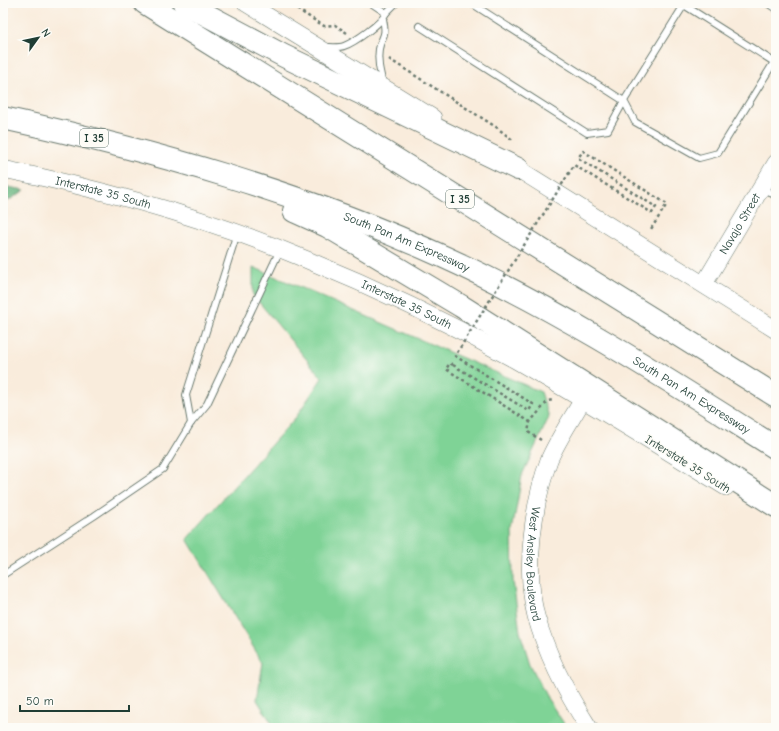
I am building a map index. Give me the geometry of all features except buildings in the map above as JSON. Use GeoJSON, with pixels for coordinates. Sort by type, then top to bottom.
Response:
{"type":"FeatureCollection","features":[{"type":"Feature","properties":{"kind":"highway","name":"I 35"},"geometry":{"type":"LineString","coordinates":[[145,3],[776,396]]}},
{"type":"Feature","properties":{"kind":"highway"},"geometry":{"type":"LineString","coordinates":[[184,3],[284,56],[518,169]]}},
{"type":"Feature","properties":{"kind":"highway","name":"South Pan Am Expressway"},"geometry":{"type":"LineString","coordinates":[[3,118],[77,134],[240,179],[386,232],[458,264],[557,314],[776,448]]}},
{"type":"Feature","properties":{"kind":"highway"},"geometry":{"type":"LineString","coordinates":[[185,163],[327,226],[461,306],[776,506]]}},
{"type":"Feature","properties":{"kind":"main road"},"geometry":{"type":"LineString","coordinates":[[246,3],[384,89],[518,169],[776,330]]}},
{"type":"Feature","properties":{"kind":"main road","name":"Navajo Street"},"geometry":{"type":"LineString","coordinates":[[704,284],[776,163]]}},
{"type":"Feature","properties":{"kind":"main road","name":"Interstate 35 South"},"geometry":{"type":"LineString","coordinates":[[3,169],[127,198],[237,233],[305,258],[432,317],[512,358],[583,399],[776,518]]}},
{"type":"Feature","properties":{"kind":"main road","name":"West Ansley Boulevard"},"geometry":{"type":"LineString","coordinates":[[583,399],[550,459],[538,496],[531,540],[531,578],[536,615],[551,659],[577,710],[589,728]]}},
{"type":"Feature","properties":{"kind":"lane"},"geometry":{"type":"LineString","coordinates":[[371,3],[386,13]]}},
{"type":"Feature","properties":{"kind":"lane"},"geometry":{"type":"LineString","coordinates":[[318,48],[343,46],[355,40],[383,19],[386,13],[396,3]]}},
{"type":"Feature","properties":{"kind":"lane"},"geometry":{"type":"LineString","coordinates":[[767,3],[776,9]]}},
{"type":"Feature","properties":{"kind":"lane"},"geometry":{"type":"LineString","coordinates":[[418,26],[587,133],[608,130],[624,101],[683,4],[775,61],[718,153],[700,158],[635,122],[624,101],[474,4]]}},
{"type":"Feature","properties":{"kind":"lane"},"geometry":{"type":"LineString","coordinates":[[383,19],[386,32],[379,48],[378,67],[384,89]]}},
{"type":"Feature","properties":{"kind":"lane"},"geometry":{"type":"LineString","coordinates":[[761,187],[776,196]]}},
{"type":"Feature","properties":{"kind":"lane"},"geometry":{"type":"LineString","coordinates":[[191,423],[186,395],[237,233]]}},
{"type":"Feature","properties":{"kind":"lane"},"geometry":{"type":"LineString","coordinates":[[3,575],[163,469],[191,423],[207,404],[280,249]]}},
{"type":"Feature","properties":{"kind":"path"},"geometry":{"type":"LineString","coordinates":[[287,3],[324,26],[334,25],[351,36]]}},
{"type":"Feature","properties":{"kind":"path"},"geometry":{"type":"LineString","coordinates":[[386,58],[496,127],[514,142]]}},
{"type":"Feature","properties":{"kind":"path"},"geometry":{"type":"LineString","coordinates":[[530,422],[446,369],[450,363],[528,411],[533,404],[455,356],[574,165],[652,214],[656,207],[580,160],[578,158],[583,151],[667,204],[651,229]]}},
{"type":"Feature","properties":{"kind":"path"},"geometry":{"type":"LineString","coordinates":[[541,440],[528,432],[530,422],[548,401],[555,400]]}},
{"type":"Feature","properties":{"kind":"green space"},"geometry":{"type":"Polygon","coordinates":[[[3,186],[25,190],[3,204],[3,186]]]}},
{"type":"Feature","properties":{"kind":"green space"},"geometry":{"type":"Polygon","coordinates":[[[253,267],[541,392],[549,417],[522,475],[512,532],[513,581],[520,632],[530,664],[547,698],[567,728],[275,728],[257,700],[263,663],[187,539],[296,417],[322,378],[253,295],[253,267]]]}}]}
